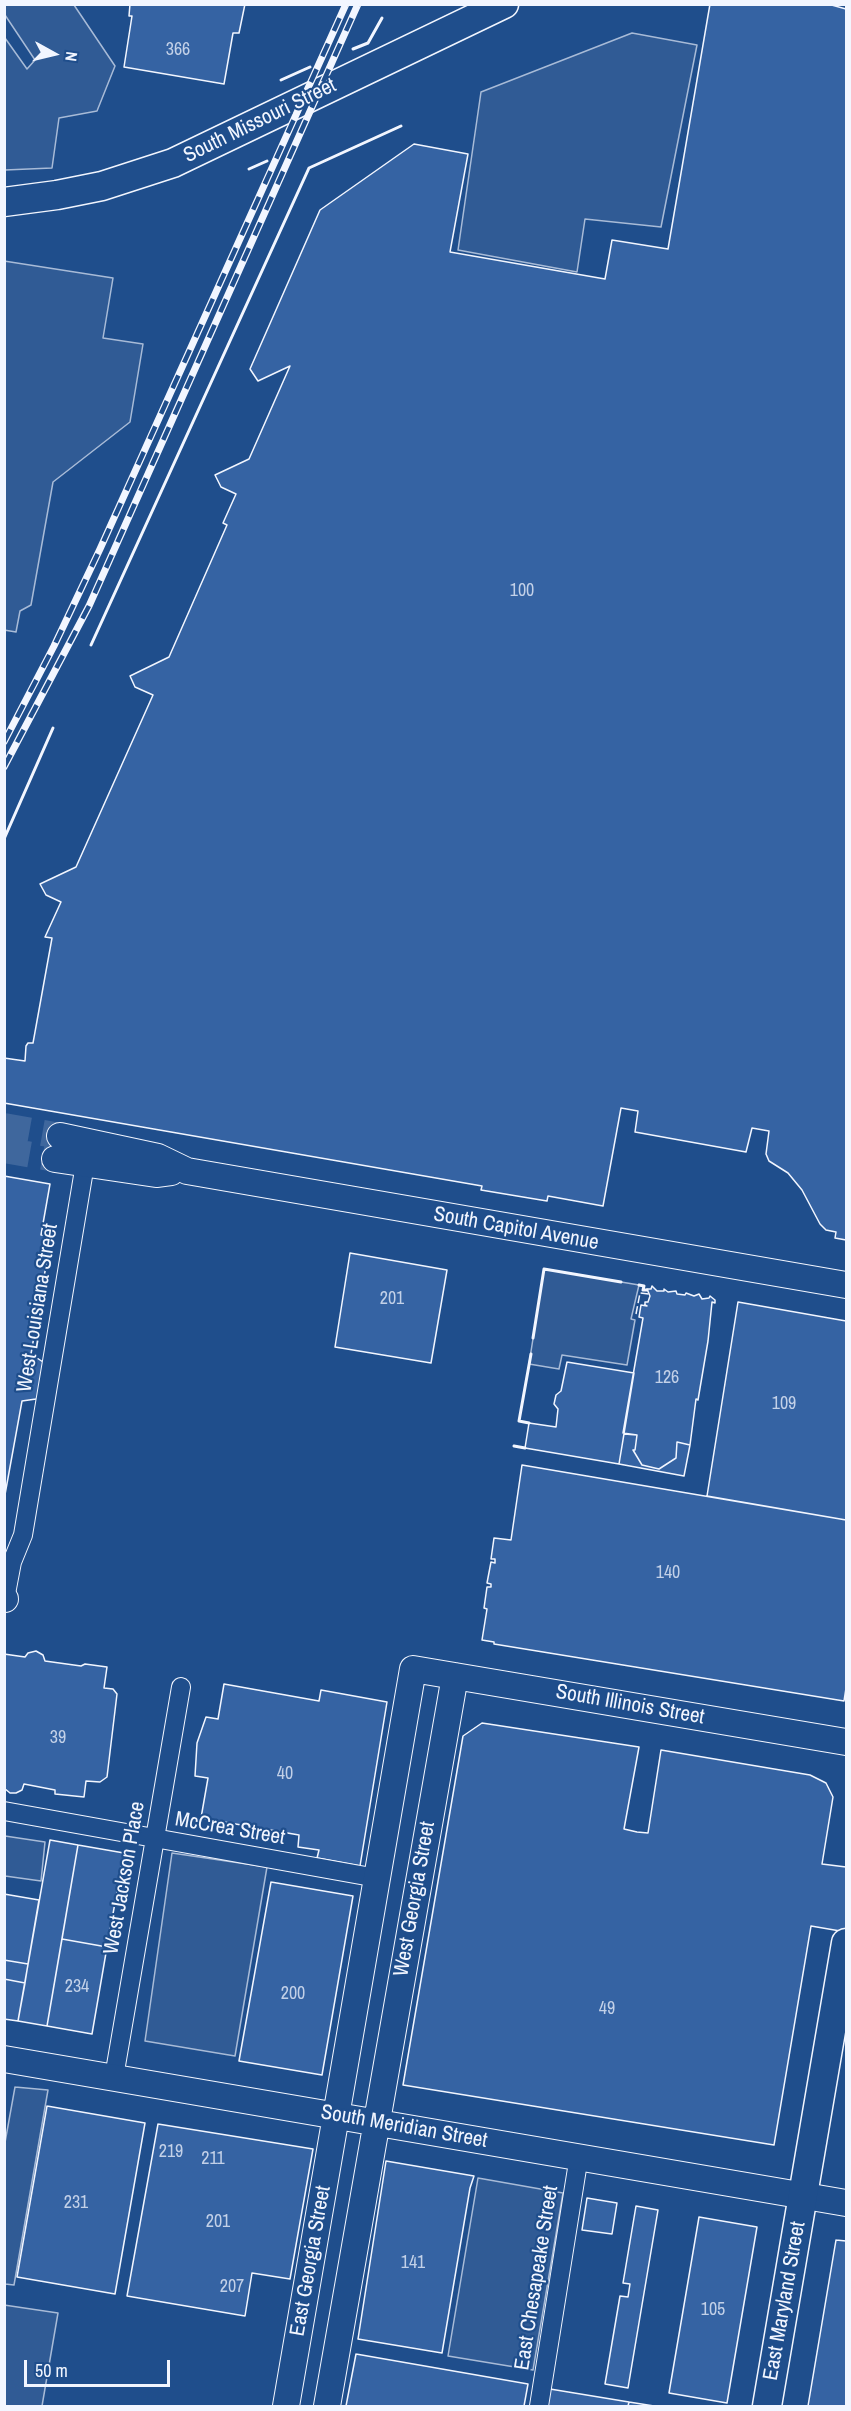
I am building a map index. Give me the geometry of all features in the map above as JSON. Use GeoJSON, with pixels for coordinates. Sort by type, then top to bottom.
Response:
{"type":"FeatureCollection","features":[{"type":"Feature","properties":{"kind":"main road","name":"South Missouri Street"},"geometry":{"type":"LineString","coordinates":[[4,202],[102,186],[173,163],[504,4]]}},
{"type":"Feature","properties":{"kind":"main road","name":"South Capitol Avenue"},"geometry":{"type":"LineString","coordinates":[[187,1171],[158,1157],[57,1148],[85,1164],[156,1174],[187,1171],[846,1285]]}},
{"type":"Feature","properties":{"kind":"main road","name":"South Illinois Street"},"geometry":{"type":"LineString","coordinates":[[413,1669],[846,1742]]}},
{"type":"Feature","properties":{"kind":"main road","name":"West Georgia Street"},"geometry":{"type":"LineString","coordinates":[[337,2115],[413,1669]]}},
{"type":"Feature","properties":{"kind":"main road","name":"West Georgia Street"},"geometry":{"type":"LineString","coordinates":[[376,2122],[455,1676]]}},
{"type":"Feature","properties":{"kind":"main road","name":"East Maryland Street"},"geometry":{"type":"LineString","coordinates":[[767,2406],[846,1943]]}},
{"type":"Feature","properties":{"kind":"main road","name":"South Meridian Street"},"geometry":{"type":"LineString","coordinates":[[4,2059],[846,2203]]}},
{"type":"Feature","properties":{"kind":"main road","name":"East Georgia Street"},"geometry":{"type":"LineString","coordinates":[[286,2406],[337,2115]]}},
{"type":"Feature","properties":{"kind":"main road","name":"East Georgia Street"},"geometry":{"type":"LineString","coordinates":[[327,2406],[376,2122]]}},
{"type":"Feature","properties":{"kind":"street","name":"West Louisiana Street"},"geometry":{"type":"LineString","coordinates":[[5,1599],[12,1562],[23,1535],[85,1164]]}},
{"type":"Feature","properties":{"kind":"street","name":"West Jackson Place"},"geometry":{"type":"LineString","coordinates":[[114,2077],[181,1686]]}},
{"type":"Feature","properties":{"kind":"street","name":"McCrea Street"},"geometry":{"type":"LineString","coordinates":[[4,1811],[377,1878]]}},
{"type":"Feature","properties":{"kind":"street","name":"East Chesapeake Street"},"geometry":{"type":"LineString","coordinates":[[539,2406],[579,2156]]}},
{"type":"Feature","properties":{"kind":"shaded area"},"geometry":{"type":"Polygon","coordinates":[[[5,4],[74,5],[115,66],[97,111],[59,118],[52,168],[5,170],[5,38],[27,69],[35,60],[5,15],[5,4]]]}},
{"type":"Feature","properties":{"kind":"shaded area"},"geometry":{"type":"Polygon","coordinates":[[[632,33],[697,45],[661,227],[585,219],[577,272],[458,250],[481,92],[632,33]]]}},
{"type":"Feature","properties":{"kind":"shaded area"},"geometry":{"type":"Polygon","coordinates":[[[4,261],[113,278],[103,338],[143,344],[130,422],[53,482],[31,605],[20,611],[16,632],[4,630],[4,261]]]}},
{"type":"Feature","properties":{"kind":"shaded area"},"geometry":{"type":"Polygon","coordinates":[[[544,1269],[639,1285],[631,1319],[635,1320],[627,1365],[562,1355],[559,1369],[529,1364],[544,1269]]]}},
{"type":"Feature","properties":{"kind":"shaded area"},"geometry":{"type":"Polygon","coordinates":[[[5,1836],[45,1842],[41,1881],[5,1876],[5,1836]]]}},
{"type":"Feature","properties":{"kind":"shaded area"},"geometry":{"type":"Polygon","coordinates":[[[172,1853],[267,1867],[235,2056],[145,2041],[172,1853]]]}},
{"type":"Feature","properties":{"kind":"shaded area"},"geometry":{"type":"Polygon","coordinates":[[[15,2087],[48,2090],[14,2285],[5,2284],[4,2148],[15,2087]]]}},
{"type":"Feature","properties":{"kind":"shaded area"},"geometry":{"type":"Polygon","coordinates":[[[478,2178],[563,2193],[533,2370],[448,2356],[478,2178]]]}},
{"type":"Feature","properties":{"kind":"shaded area"},"geometry":{"type":"Polygon","coordinates":[[[4,2305],[58,2313],[42,2406],[5,2406],[4,2305]]]}},
{"type":"Feature","properties":{"kind":"building"},"geometry":{"type":"Polygon","coordinates":[[[130,4],[245,4],[239,33],[233,33],[224,84],[124,67],[132,16],[129,16],[130,4]]]}},
{"type":"Feature","properties":{"kind":"building"},"geometry":{"type":"Polygon","coordinates":[[[710,4],[828,4],[846,9],[846,1240],[835,1238],[836,1232],[826,1230],[820,1224],[802,1190],[788,1173],[769,1161],[766,1154],[769,1131],[752,1128],[746,1152],[635,1132],[638,1111],[621,1108],[603,1206],[548,1196],[547,1201],[481,1190],[482,1186],[4,1103],[4,1058],[25,1061],[26,1046],[28,1043],[33,1043],[52,938],[45,937],[61,902],[46,895],[40,884],[76,867],[153,695],[135,687],[130,676],[169,657],[227,525],[223,523],[236,494],[221,487],[215,475],[249,459],[290,366],[258,381],[250,369],[320,210],[414,144],[468,154],[450,252],[605,279],[612,240],[668,249],[710,4]]]}},
{"type":"Feature","properties":{"kind":"building"},"geometry":{"type":"Polygon","coordinates":[[[4,1176],[50,1184],[41,1235],[51,1236],[31,1354],[43,1362],[41,1395],[36,1399],[22,1401],[4,1500],[4,1176]]]}},
{"type":"Feature","properties":{"kind":"building"},"geometry":{"type":"Polygon","coordinates":[[[350,1253],[447,1270],[431,1363],[335,1347],[350,1253]]]}},
{"type":"Feature","properties":{"kind":"building"},"geometry":{"type":"Polygon","coordinates":[[[652,1286],[657,1291],[664,1291],[664,1289],[668,1292],[676,1291],[677,1294],[685,1295],[686,1293],[694,1296],[699,1294],[702,1299],[710,1296],[715,1300],[715,1303],[712,1302],[708,1341],[698,1400],[696,1399],[690,1445],[677,1442],[676,1458],[659,1469],[642,1465],[633,1450],[635,1450],[637,1435],[623,1433],[643,1318],[639,1317],[641,1305],[647,1306],[645,1302],[648,1302],[650,1296],[647,1289],[651,1289],[652,1286]]]}},
{"type":"Feature","properties":{"kind":"building"},"geometry":{"type":"Polygon","coordinates":[[[738,1302],[846,1321],[846,1520],[707,1496],[738,1302]]]}},
{"type":"Feature","properties":{"kind":"building"},"geometry":{"type":"Polygon","coordinates":[[[567,1362],[634,1373],[619,1464],[525,1448],[529,1423],[556,1427],[558,1409],[554,1404],[556,1395],[561,1391],[567,1362]]]}},
{"type":"Feature","properties":{"kind":"building"},"geometry":{"type":"Polygon","coordinates":[[[624,1434],[637,1435],[635,1450],[633,1450],[642,1465],[659,1469],[676,1458],[677,1442],[690,1445],[684,1476],[619,1464],[624,1434]]]}},
{"type":"Feature","properties":{"kind":"building"},"geometry":{"type":"Polygon","coordinates":[[[522,1465],[846,1520],[846,1688],[844,1701],[494,1644],[494,1642],[482,1640],[487,1609],[484,1608],[487,1587],[491,1587],[491,1584],[487,1583],[491,1562],[495,1563],[495,1559],[491,1559],[494,1538],[511,1540],[522,1465]]]}},
{"type":"Feature","properties":{"kind":"building"},"geometry":{"type":"Polygon","coordinates":[[[36,1651],[43,1655],[45,1661],[107,1667],[104,1688],[113,1689],[117,1694],[107,1777],[100,1782],[86,1781],[84,1797],[55,1794],[55,1790],[24,1784],[22,1790],[16,1793],[10,1793],[4,1788],[4,1654],[25,1657],[28,1653],[36,1651]]]}},
{"type":"Feature","properties":{"kind":"building"},"geometry":{"type":"Polygon","coordinates":[[[224,1684],[319,1701],[321,1690],[387,1702],[360,1866],[317,1858],[319,1850],[298,1847],[299,1835],[201,1818],[208,1778],[195,1776],[197,1743],[206,1717],[218,1719],[224,1684]]]}},
{"type":"Feature","properties":{"kind":"building"},"geometry":{"type":"Polygon","coordinates":[[[482,1723],[639,1747],[624,1829],[637,1832],[648,1833],[661,1750],[810,1775],[826,1783],[833,1797],[822,1864],[846,1867],[846,1932],[811,1926],[774,2145],[403,2085],[463,1736],[482,1723]]]}},
{"type":"Feature","properties":{"kind":"building"},"geometry":{"type":"Polygon","coordinates":[[[50,1840],[78,1845],[47,2026],[18,2021],[50,1840]]]}},
{"type":"Feature","properties":{"kind":"building"},"geometry":{"type":"Polygon","coordinates":[[[78,1845],[124,1853],[107,1947],[62,1939],[78,1845]]]}},
{"type":"Feature","properties":{"kind":"building"},"geometry":{"type":"Polygon","coordinates":[[[271,1882],[353,1896],[322,2075],[239,2061],[271,1882]]]}},
{"type":"Feature","properties":{"kind":"building"},"geometry":{"type":"Polygon","coordinates":[[[4,1894],[39,1900],[28,1964],[4,1960],[4,1894]]]}},
{"type":"Feature","properties":{"kind":"building"},"geometry":{"type":"Polygon","coordinates":[[[62,1939],[107,1947],[92,2034],[47,2026],[62,1939]]]}},
{"type":"Feature","properties":{"kind":"building"},"geometry":{"type":"Polygon","coordinates":[[[4,1960],[28,1964],[25,1983],[4,1979],[4,1960]]]}},
{"type":"Feature","properties":{"kind":"building"},"geometry":{"type":"Polygon","coordinates":[[[4,1979],[25,1983],[18,2021],[4,2019],[4,1979]]]}},
{"type":"Feature","properties":{"kind":"building"},"geometry":{"type":"Polygon","coordinates":[[[47,2106],[145,2123],[115,2294],[17,2277],[47,2106]]]}},
{"type":"Feature","properties":{"kind":"building"},"geometry":{"type":"Polygon","coordinates":[[[158,2124],[313,2149],[290,2279],[252,2273],[245,2316],[127,2296],[158,2124]]]}},
{"type":"Feature","properties":{"kind":"building"},"geometry":{"type":"Polygon","coordinates":[[[386,2161],[474,2176],[470,2188],[442,2353],[358,2339],[386,2161]]]}},
{"type":"Feature","properties":{"kind":"building"},"geometry":{"type":"Polygon","coordinates":[[[587,2198],[617,2203],[612,2234],[582,2230],[587,2198]]]}},
{"type":"Feature","properties":{"kind":"building"},"geometry":{"type":"Polygon","coordinates":[[[636,2206],[658,2210],[628,2388],[605,2384],[620,2296],[628,2297],[630,2284],[623,2283],[636,2206]]]}},
{"type":"Feature","properties":{"kind":"building"},"geometry":{"type":"Polygon","coordinates":[[[699,2217],[757,2227],[727,2403],[669,2393],[699,2217]]]}},
{"type":"Feature","properties":{"kind":"building"},"geometry":{"type":"Polygon","coordinates":[[[836,2240],[846,2241],[846,2406],[808,2406],[836,2240]]]}},
{"type":"Feature","properties":{"kind":"building"},"geometry":{"type":"Polygon","coordinates":[[[356,2354],[528,2384],[524,2406],[346,2406],[356,2354]]]}},
{"type":"Feature","properties":{"kind":"building"},"geometry":{"type":"Polygon","coordinates":[[[544,2388],[629,2402],[628,2406],[541,2406],[544,2388]]]}},
{"type":"Feature","properties":{"kind":"building"},"geometry":{"type":"Polygon","coordinates":[[[629,2402],[654,2406],[628,2406],[629,2402]]]}},
{"type":"Feature","properties":{"kind":"tunnel"},"geometry":{"type":"LineString","coordinates":[[4,1126],[60,1136]]}},
{"type":"Feature","properties":{"kind":"tunnel"},"geometry":{"type":"LineString","coordinates":[[4,1150],[55,1159]]}},
{"type":"Feature","properties":{"kind":"railway"},"geometry":{"type":"LineString","coordinates":[[4,742],[54,646],[100,549],[346,4]]}},
{"type":"Feature","properties":{"kind":"railway"},"geometry":{"type":"LineString","coordinates":[[4,767],[89,606],[358,4]]}},
{"type":"Feature","properties":{"kind":"fence"},"geometry":{"type":"LineString","coordinates":[[636,1314],[640,1293],[649,1294]]}},
{"type":"Feature","properties":{"kind":"wall"},"geometry":{"type":"LineString","coordinates":[[353,49],[368,43],[382,18]]}},
{"type":"Feature","properties":{"kind":"wall"},"geometry":{"type":"LineString","coordinates":[[281,80],[310,67]]}},
{"type":"Feature","properties":{"kind":"wall"},"geometry":{"type":"LineString","coordinates":[[91,645],[309,168],[401,126]]}},
{"type":"Feature","properties":{"kind":"wall"},"geometry":{"type":"LineString","coordinates":[[249,169],[267,161]]}},
{"type":"Feature","properties":{"kind":"wall"},"geometry":{"type":"LineString","coordinates":[[4,839],[53,728]]}},
{"type":"Feature","properties":{"kind":"wall"},"geometry":{"type":"LineString","coordinates":[[533,1338],[544,1269],[621,1282]]}},
{"type":"Feature","properties":{"kind":"wall"},"geometry":{"type":"LineString","coordinates":[[639,1285],[644,1286],[643,1290],[647,1290]]}},
{"type":"Feature","properties":{"kind":"wall"},"geometry":{"type":"LineString","coordinates":[[529,1423],[519,1421],[531,1354]]}},
{"type":"Feature","properties":{"kind":"wall"},"geometry":{"type":"LineString","coordinates":[[514,1446],[525,1448]]}}]}
